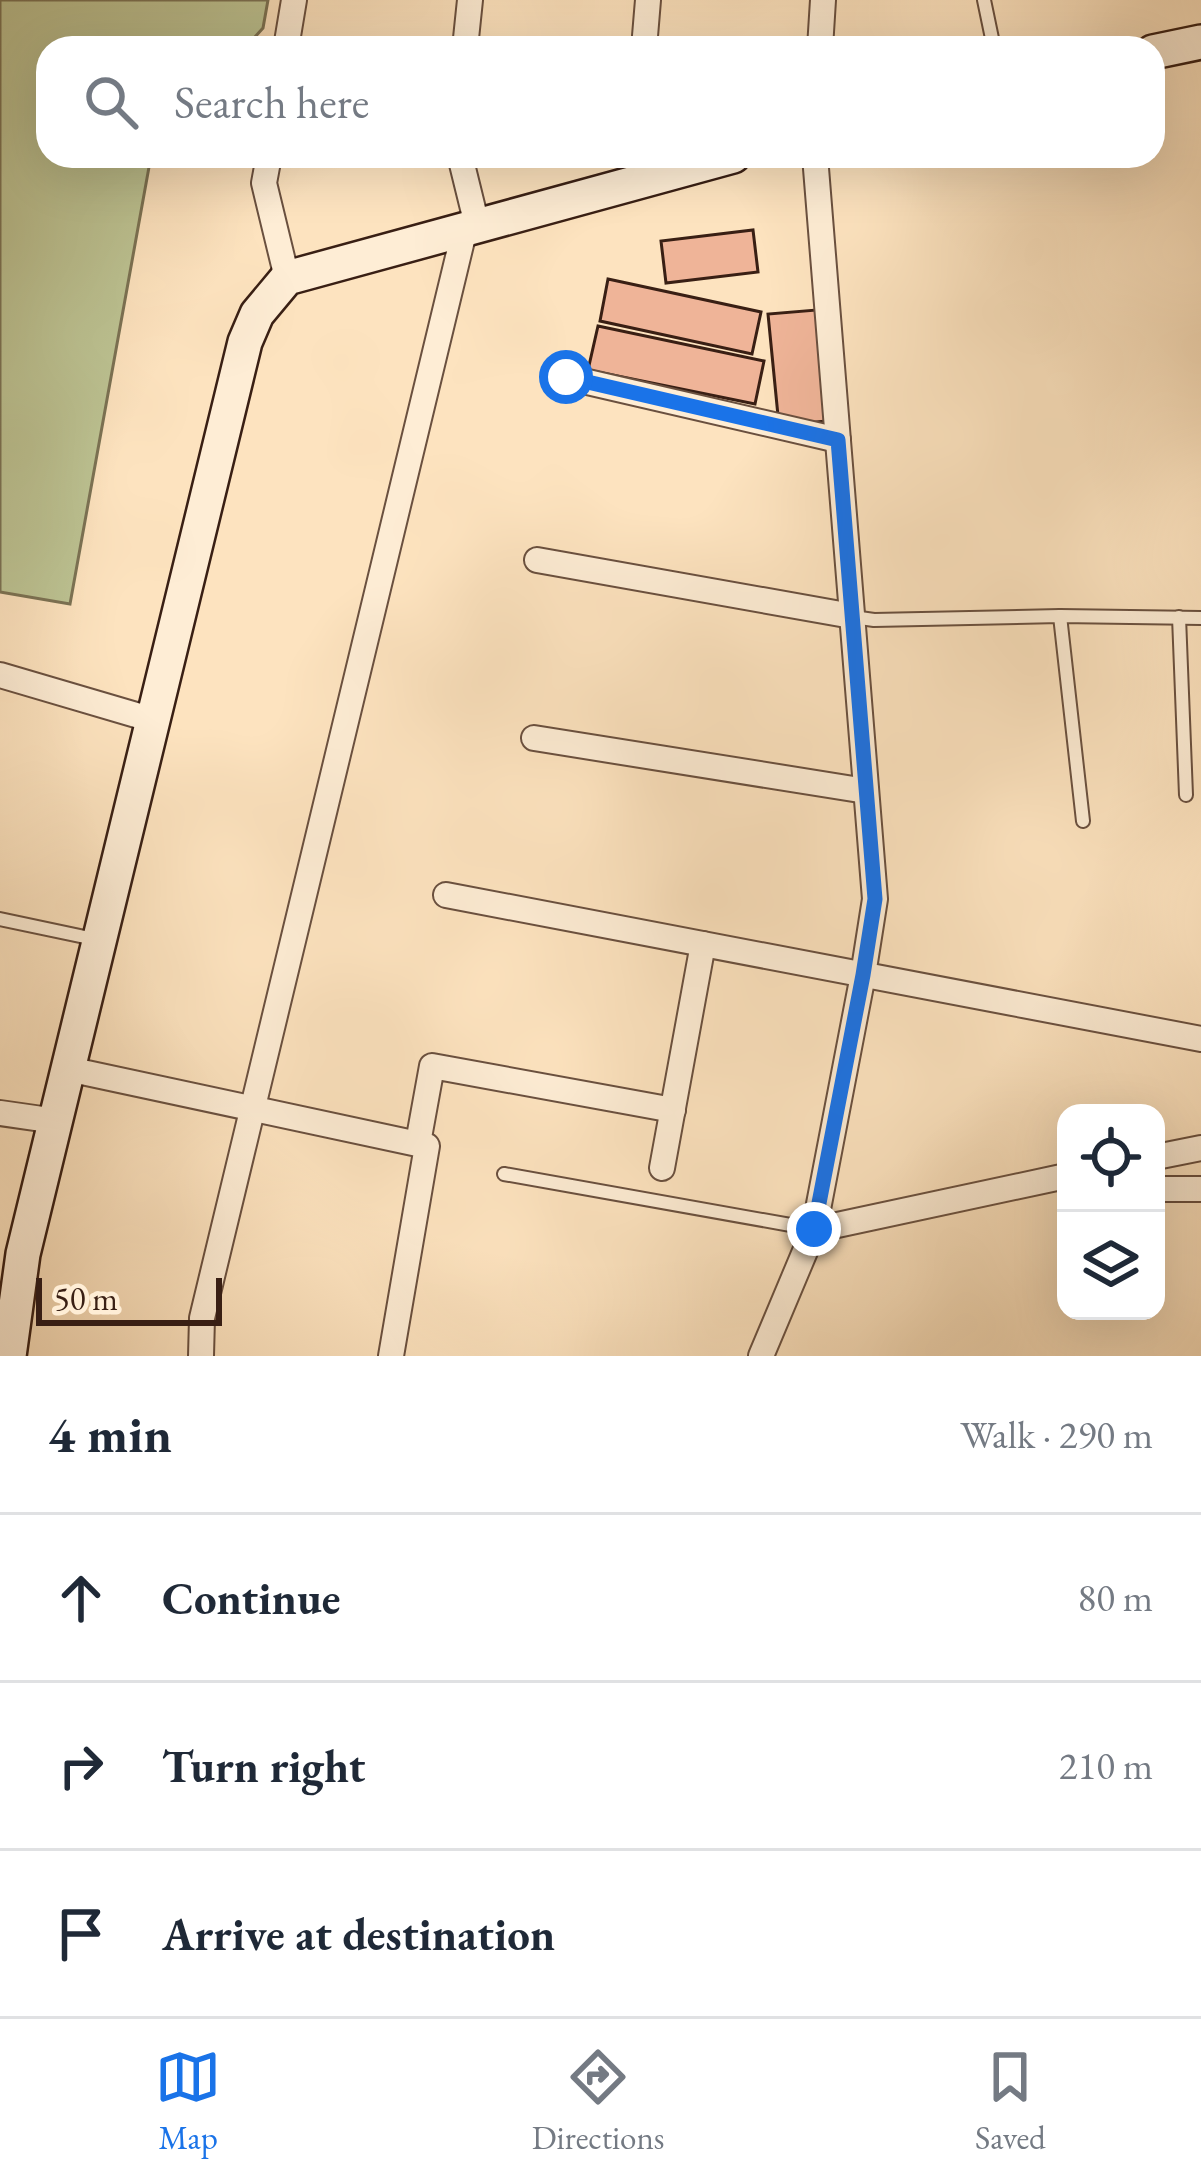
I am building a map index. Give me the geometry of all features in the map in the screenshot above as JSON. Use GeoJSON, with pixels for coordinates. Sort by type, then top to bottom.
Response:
{"type":"FeatureCollection","features":[{"type":"Feature","properties":{"kind":"street"},"geometry":{"type":"LineString","coordinates":[[288,36],[294,0]]}},
{"type":"Feature","properties":{"kind":"street"},"geometry":{"type":"LineString","coordinates":[[466,36],[470,0]]}},
{"type":"Feature","properties":{"kind":"street"},"geometry":{"type":"LineString","coordinates":[[645,36],[648,0]]}},
{"type":"Feature","properties":{"kind":"street"},"geometry":{"type":"LineString","coordinates":[[821,36],[823,0]]}},
{"type":"Feature","properties":{"kind":"street"},"geometry":{"type":"LineString","coordinates":[[1165,50],[1201,42]]}},
{"type":"Feature","properties":{"kind":"street"},"geometry":{"type":"LineString","coordinates":[[267,168],[265,183],[287,278]]}},
{"type":"Feature","properties":{"kind":"street"},"geometry":{"type":"LineString","coordinates":[[201,1356],[202,1318],[251,1109],[471,227],[462,168]]}},
{"type":"Feature","properties":{"kind":"street"},"geometry":{"type":"LineString","coordinates":[[9,1356],[23,1254],[245,342],[257,314],[287,278],[471,227],[654,168]]}},
{"type":"Feature","properties":{"kind":"street"},"geometry":{"type":"LineString","coordinates":[[761,1356],[814,1229],[875,899],[816,168]]}},
{"type":"Feature","properties":{"kind":"street"},"geometry":{"type":"LineString","coordinates":[[566,377],[838,440]]}},
{"type":"Feature","properties":{"kind":"street"},"geometry":{"type":"LineString","coordinates":[[537,560],[852,616]]}},
{"type":"Feature","properties":{"kind":"street"},"geometry":{"type":"LineString","coordinates":[[0,675],[153,720]]}},
{"type":"Feature","properties":{"kind":"street"},"geometry":{"type":"LineString","coordinates":[[534,738],[866,790]]}},
{"type":"Feature","properties":{"kind":"street"},"geometry":{"type":"LineString","coordinates":[[446,896],[1201,1039]]}},
{"type":"Feature","properties":{"kind":"street"},"geometry":{"type":"LineString","coordinates":[[662,1168],[703,944]]}},
{"type":"Feature","properties":{"kind":"street"},"geometry":{"type":"LineString","coordinates":[[418,1144],[432,1066],[673,1110]]}},
{"type":"Feature","properties":{"kind":"street"},"geometry":{"type":"LineString","coordinates":[[68,1069],[428,1145],[392,1356]]}},
{"type":"Feature","properties":{"kind":"street"},"geometry":{"type":"LineString","coordinates":[[0,1113],[56,1121]]}},
{"type":"Feature","properties":{"kind":"street"},"geometry":{"type":"LineString","coordinates":[[1165,1155],[1201,1148]]}},
{"type":"Feature","properties":{"kind":"street"},"geometry":{"type":"LineString","coordinates":[[814,1229],[1057,1178]]}},
{"type":"Feature","properties":{"kind":"street"},"geometry":{"type":"LineString","coordinates":[[1027,1184],[1057,1186]]}},
{"type":"Feature","properties":{"kind":"street"},"geometry":{"type":"LineString","coordinates":[[1165,1189],[1201,1189]]}},
{"type":"Feature","properties":{"kind":"lane"},"geometry":{"type":"LineString","coordinates":[[984,0],[992,36]]}},
{"type":"Feature","properties":{"kind":"lane"},"geometry":{"type":"LineString","coordinates":[[852,616],[874,620],[1201,618]]}},
{"type":"Feature","properties":{"kind":"lane"},"geometry":{"type":"LineString","coordinates":[[1060,616],[1083,821]]}},
{"type":"Feature","properties":{"kind":"lane"},"geometry":{"type":"LineString","coordinates":[[1179,617],[1186,795]]}},
{"type":"Feature","properties":{"kind":"lane"},"geometry":{"type":"LineString","coordinates":[[0,919],[100,940]]}},
{"type":"Feature","properties":{"kind":"lane"},"geometry":{"type":"LineString","coordinates":[[504,1174],[814,1229]]}},
{"type":"Feature","properties":{"kind":"green space"},"geometry":{"type":"Polygon","coordinates":[[[0,0],[268,0],[263,28],[256,36],[36,36],[36,168],[149,168],[70,604],[0,592],[0,0]]]}},
{"type":"Feature","properties":{"kind":"building"},"geometry":{"type":"Polygon","coordinates":[[[753,230],[758,272],[666,283],[661,241],[753,230]]]}},
{"type":"Feature","properties":{"kind":"building"},"geometry":{"type":"Polygon","coordinates":[[[608,279],[761,312],[752,354],[600,321],[608,279]]]}},
{"type":"Feature","properties":{"kind":"building"},"geometry":{"type":"Polygon","coordinates":[[[816,310],[826,421],[779,426],[768,314],[816,310]]]}},
{"type":"Feature","properties":{"kind":"building"},"geometry":{"type":"Polygon","coordinates":[[[598,326],[764,361],[755,404],[588,370],[598,326]]]}},
{"type":"Feature","properties":{"kind":"route"},"geometry":{"type":"LineString","coordinates":[[566,377],[838,440],[875,899],[814,1229]]}}]}
